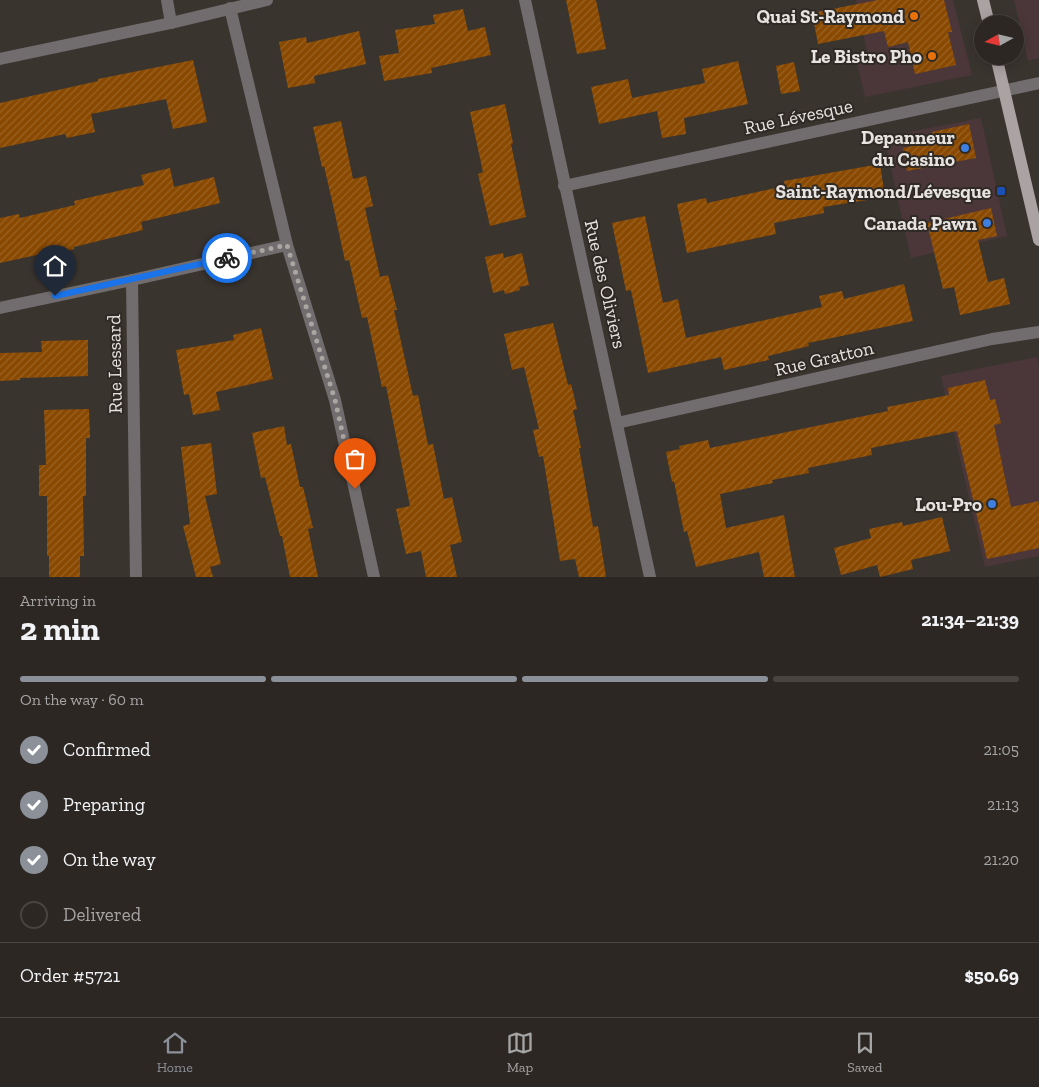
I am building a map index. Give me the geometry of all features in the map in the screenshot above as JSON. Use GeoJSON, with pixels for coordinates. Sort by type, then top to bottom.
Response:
{"type":"FeatureCollection","features":[{"type":"Feature","properties":{"kind":"main road"},"geometry":{"type":"LineString","coordinates":[[983,0],[987,15]]}},
{"type":"Feature","properties":{"kind":"main road"},"geometry":{"type":"LineString","coordinates":[[998,65],[1039,240]]}},
{"type":"Feature","properties":{"kind":"street"},"geometry":{"type":"LineString","coordinates":[[166,0],[171,23]]}},
{"type":"Feature","properties":{"kind":"street"},"geometry":{"type":"LineString","coordinates":[[0,59],[171,23],[267,0]]}},
{"type":"Feature","properties":{"kind":"street","name":"Rue des Oliviers"},"geometry":{"type":"LineString","coordinates":[[525,0],[650,577]]}},
{"type":"Feature","properties":{"kind":"street"},"geometry":{"type":"LineString","coordinates":[[230,8],[287,245],[335,400],[374,577]]}},
{"type":"Feature","properties":{"kind":"street","name":"Rue Lévesque"},"geometry":{"type":"LineString","coordinates":[[564,186],[1039,83]]}},
{"type":"Feature","properties":{"kind":"street"},"geometry":{"type":"LineString","coordinates":[[0,308],[287,245]]}},
{"type":"Feature","properties":{"kind":"street","name":"Rue Lessard"},"geometry":{"type":"LineString","coordinates":[[132,280],[136,577]]}},
{"type":"Feature","properties":{"kind":"street","name":"Rue Gratton"},"geometry":{"type":"LineString","coordinates":[[617,423],[992,339],[1039,332]]}},
{"type":"Feature","properties":{"kind":"shaded area"},"geometry":{"type":"Polygon","coordinates":[[[856,0],[953,0],[972,75],[865,97],[856,58],[868,55],[856,0]]]}},
{"type":"Feature","properties":{"kind":"shaded area"},"geometry":{"type":"Polygon","coordinates":[[[1014,0],[1039,0],[1039,58],[1028,61],[1024,44],[1024,15],[1017,15],[1014,0]]]}},
{"type":"Feature","properties":{"kind":"shaded area"},"geometry":{"type":"Polygon","coordinates":[[[981,118],[1007,236],[911,258],[884,137],[981,118]]]}},
{"type":"Feature","properties":{"kind":"shaded area"},"geometry":{"type":"Polygon","coordinates":[[[1037,357],[1039,364],[1039,556],[985,567],[941,376],[1037,357]]]}},
{"type":"Feature","properties":{"kind":"building"},"geometry":{"type":"Polygon","coordinates":[[[566,0],[596,0],[606,49],[577,54],[566,0]]]}},
{"type":"Feature","properties":{"kind":"building"},"geometry":{"type":"Polygon","coordinates":[[[878,0],[944,0],[952,32],[948,32],[956,65],[915,74],[908,42],[888,47],[884,31],[818,44],[812,13],[878,0]]]}},
{"type":"Feature","properties":{"kind":"building"},"geometry":{"type":"Polygon","coordinates":[[[463,9],[468,31],[485,27],[491,55],[431,68],[432,73],[384,81],[379,56],[399,53],[395,30],[435,24],[433,15],[463,9]]]}},
{"type":"Feature","properties":{"kind":"building"},"geometry":{"type":"Polygon","coordinates":[[[359,31],[366,64],[314,76],[315,83],[288,88],[279,42],[306,37],[307,43],[359,31]]]}},
{"type":"Feature","properties":{"kind":"building"},"geometry":{"type":"Polygon","coordinates":[[[193,60],[207,122],[173,129],[166,99],[91,114],[95,132],[67,138],[65,134],[0,148],[0,103],[98,81],[98,79],[193,60]]]}},
{"type":"Feature","properties":{"kind":"building"},"geometry":{"type":"Polygon","coordinates":[[[738,61],[748,104],[684,118],[686,134],[662,138],[657,111],[599,124],[591,87],[628,79],[632,98],[705,83],[702,69],[738,61]]]}},
{"type":"Feature","properties":{"kind":"building"},"geometry":{"type":"Polygon","coordinates":[[[794,62],[800,91],[781,94],[776,66],[794,62]]]}},
{"type":"Feature","properties":{"kind":"building"},"geometry":{"type":"Polygon","coordinates":[[[505,104],[526,217],[490,226],[478,174],[483,172],[470,112],[505,104]]]}},
{"type":"Feature","properties":{"kind":"building"},"geometry":{"type":"Polygon","coordinates":[[[341,121],[353,179],[366,176],[373,206],[365,208],[380,277],[388,275],[397,310],[394,310],[413,396],[418,395],[428,445],[433,444],[444,499],[452,497],[462,542],[450,545],[457,577],[426,577],[421,551],[406,554],[396,509],[410,506],[386,386],[382,387],[367,317],[362,318],[349,260],[345,261],[324,166],[322,167],[313,127],[341,121]]]}},
{"type":"Feature","properties":{"kind":"building"},"geometry":{"type":"Polygon","coordinates":[[[969,124],[976,158],[907,171],[903,148],[934,142],[932,132],[969,124]]]}},
{"type":"Feature","properties":{"kind":"building"},"geometry":{"type":"Polygon","coordinates":[[[880,164],[885,197],[823,207],[824,213],[774,223],[776,234],[687,253],[677,204],[706,198],[707,203],[785,186],[784,181],[880,164]]]}},
{"type":"Feature","properties":{"kind":"building"},"geometry":{"type":"Polygon","coordinates":[[[170,168],[174,187],[214,177],[220,203],[141,222],[143,230],[74,247],[74,249],[51,254],[50,252],[0,263],[0,218],[19,214],[20,218],[75,205],[74,201],[144,185],[141,175],[170,168]]]}},
{"type":"Feature","properties":{"kind":"building"},"geometry":{"type":"Polygon","coordinates":[[[991,208],[997,236],[978,240],[988,282],[1004,278],[1010,304],[960,315],[954,287],[943,289],[927,223],[991,208]]]}},
{"type":"Feature","properties":{"kind":"building"},"geometry":{"type":"Polygon","coordinates":[[[645,216],[663,303],[678,299],[686,338],[822,307],[819,296],[842,291],[844,299],[904,284],[913,321],[808,343],[809,346],[768,356],[769,360],[724,370],[721,357],[648,373],[631,290],[626,291],[612,223],[645,216]]]}},
{"type":"Feature","properties":{"kind":"building"},"geometry":{"type":"Polygon","coordinates":[[[503,253],[504,258],[522,253],[529,285],[519,287],[520,290],[505,294],[504,290],[493,293],[485,257],[503,253]]]}},
{"type":"Feature","properties":{"kind":"building"},"geometry":{"type":"Polygon","coordinates":[[[553,323],[568,385],[571,384],[577,409],[573,410],[581,448],[579,448],[593,527],[598,526],[606,577],[579,577],[575,559],[560,561],[543,456],[539,457],[533,430],[539,429],[524,367],[512,370],[504,334],[553,323]]]}},
{"type":"Feature","properties":{"kind":"building"},"geometry":{"type":"Polygon","coordinates":[[[261,328],[273,379],[216,392],[220,410],[193,415],[189,394],[184,395],[176,350],[234,340],[233,335],[261,328]]]}},
{"type":"Feature","properties":{"kind":"building"},"geometry":{"type":"Polygon","coordinates":[[[88,340],[88,376],[20,378],[20,380],[0,381],[0,353],[42,352],[41,341],[88,340]]]}},
{"type":"Feature","properties":{"kind":"building"},"geometry":{"type":"Polygon","coordinates":[[[985,380],[990,400],[995,399],[1001,423],[994,425],[1011,507],[1039,501],[1039,548],[987,559],[957,431],[871,448],[872,455],[808,468],[809,473],[772,480],[773,483],[720,494],[726,528],[784,515],[795,577],[764,577],[759,552],[696,567],[687,531],[684,532],[666,452],[680,449],[679,446],[708,440],[710,448],[888,411],[887,407],[949,395],[948,388],[985,380]]]}},
{"type":"Feature","properties":{"kind":"building"},"geometry":{"type":"Polygon","coordinates":[[[89,409],[90,438],[86,438],[86,496],[83,496],[84,556],[80,556],[80,577],[49,577],[47,496],[39,496],[39,465],[46,465],[44,410],[89,409]]]}},
{"type":"Feature","properties":{"kind":"building"},"geometry":{"type":"Polygon","coordinates":[[[284,426],[287,445],[291,444],[300,487],[303,487],[313,528],[308,529],[318,577],[290,577],[282,536],[280,536],[265,477],[261,478],[252,433],[284,426]]]}},
{"type":"Feature","properties":{"kind":"building"},"geometry":{"type":"Polygon","coordinates":[[[211,443],[217,494],[205,496],[221,564],[210,567],[213,577],[196,577],[183,526],[190,524],[181,447],[211,443]]]}},
{"type":"Feature","properties":{"kind":"building"},"geometry":{"type":"Polygon","coordinates":[[[942,517],[950,551],[911,560],[913,569],[880,577],[877,565],[841,575],[834,548],[871,538],[869,529],[902,522],[903,526],[942,517]]]}},
{"type":"Feature","properties":{"kind":"way so far"},"geometry":{"type":"LineString","coordinates":[[227,258],[287,245],[335,400],[355,489]]}},
{"type":"Feature","properties":{"kind":"place","name":"Quai St-Raymond"},"geometry":{"type":"Point","coordinates":[914,16]}},
{"type":"Feature","properties":{"kind":"place","name":"Le Bistro Pho"},"geometry":{"type":"Point","coordinates":[932,56]}},
{"type":"Feature","properties":{"kind":"place","name":"Depanneur du Casino"},"geometry":{"type":"Point","coordinates":[965,148]}},
{"type":"Feature","properties":{"kind":"place","name":"Saint-Raymond/Lévesque"},"geometry":{"type":"Point","coordinates":[1001,191]}},
{"type":"Feature","properties":{"kind":"place","name":"Canada Pawn"},"geometry":{"type":"Point","coordinates":[987,223]}},
{"type":"Feature","properties":{"kind":"place","name":"Lou-Pro"},"geometry":{"type":"Point","coordinates":[992,504]}},
{"type":"Feature","properties":{"kind":"route"},"geometry":{"type":"LineString","coordinates":[[55,296],[227,258]]}}]}
